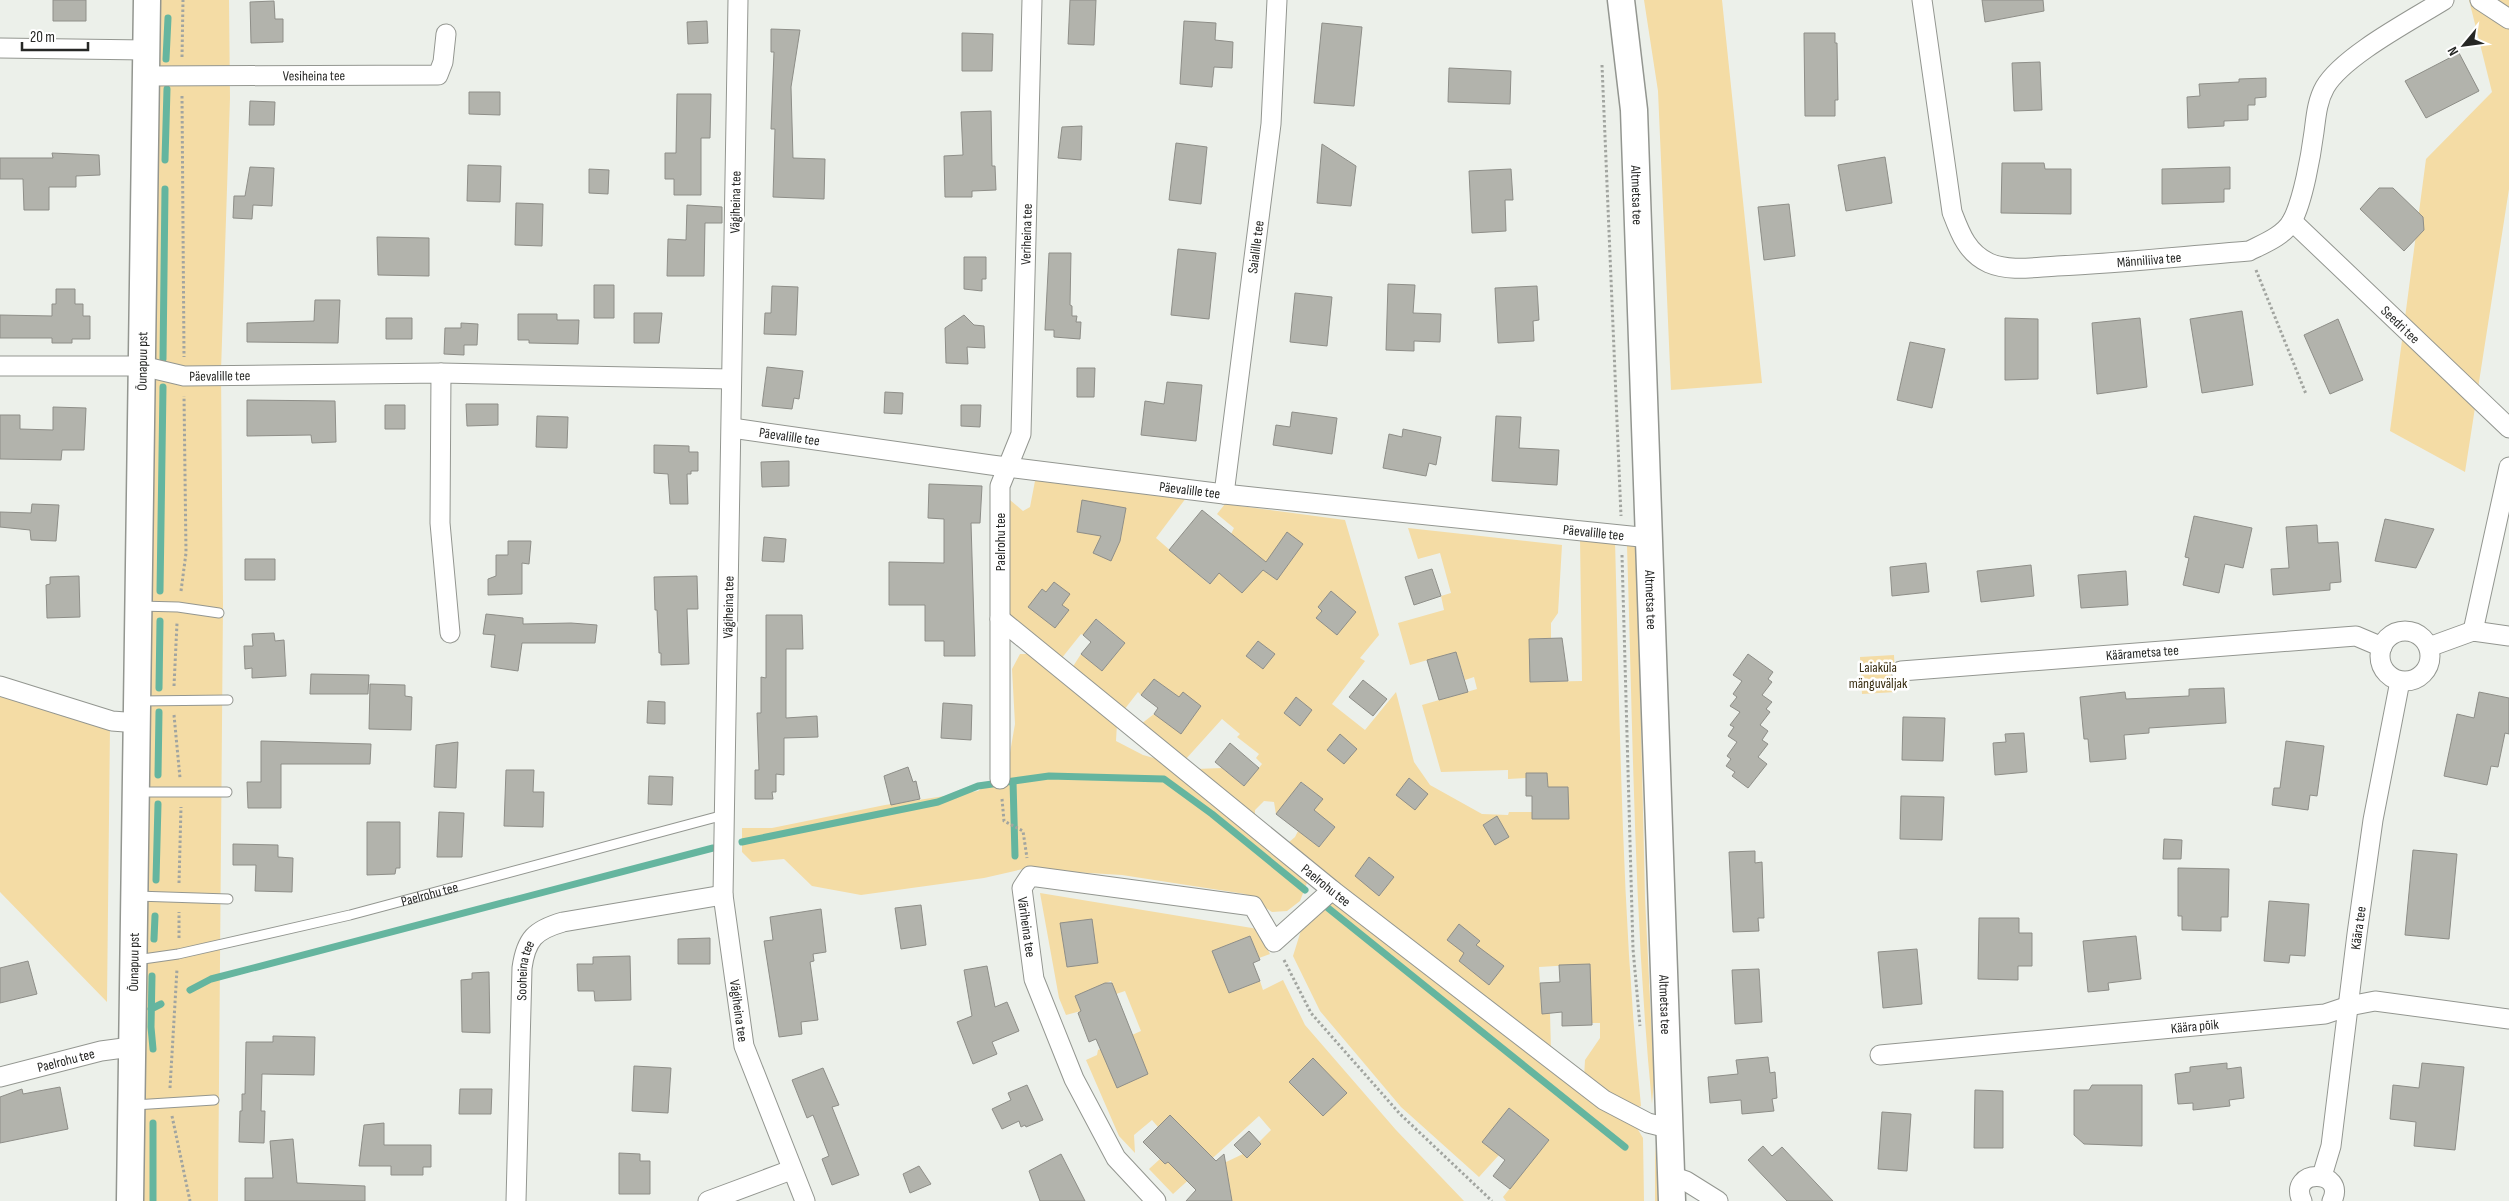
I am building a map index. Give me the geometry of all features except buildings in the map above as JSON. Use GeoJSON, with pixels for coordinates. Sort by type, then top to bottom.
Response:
{"type":"FeatureCollection","features":[{"type":"Feature","properties":{"kind":"street","name":"Õunapuu pst"},"geometry":{"type":"LineString","coordinates":[[130,1201],[131,1047],[136,896],[146,0]]}},
{"type":"Feature","properties":{"kind":"street","name":"Vägiheina tee"},"geometry":{"type":"LineString","coordinates":[[738,0],[731,379],[732,428],[722,895],[744,1046],[791,1170],[805,1201]]}},
{"type":"Feature","properties":{"kind":"street","name":"Veriheina tee"},"geometry":{"type":"LineString","coordinates":[[1008,466],[1021,434],[1032,0]]}},
{"type":"Feature","properties":{"kind":"street","name":"Saialille tee"},"geometry":{"type":"LineString","coordinates":[[1224,494],[1270,124],[1278,0]]}},
{"type":"Feature","properties":{"kind":"street","name":"Altmetsa tee"},"geometry":{"type":"LineString","coordinates":[[1621,0],[1634,110],[1650,538],[1668,1128],[1672,1188]]}},
{"type":"Feature","properties":{"kind":"street","name":"Männiliiva tee"},"geometry":{"type":"LineString","coordinates":[[1922,0],[1952,212],[1960,235],[1973,253],[1990,263],[2009,268],[2249,251],[2272,240],[2292,222]]}},
{"type":"Feature","properties":{"kind":"street"},"geometry":{"type":"LineString","coordinates":[[2292,222],[2310,161],[2318,104],[2324,88],[2335,73],[2349,60],[2444,0]]}},
{"type":"Feature","properties":{"kind":"street"},"geometry":{"type":"LineString","coordinates":[[2480,0],[2509,19]]}},
{"type":"Feature","properties":{"kind":"street","name":"Vesiheina tee"},"geometry":{"type":"LineString","coordinates":[[146,76],[438,75],[443,62],[446,34]]}},
{"type":"Feature","properties":{"kind":"street"},"geometry":{"type":"LineString","coordinates":[[0,48],[146,50]]}},
{"type":"Feature","properties":{"kind":"street","name":"Seedri tee"},"geometry":{"type":"LineString","coordinates":[[2292,222],[2509,428]]}},
{"type":"Feature","properties":{"kind":"street","name":"Päevalille tee"},"geometry":{"type":"LineString","coordinates":[[0,366],[142,366],[184,376],[441,373],[731,379]]}},
{"type":"Feature","properties":{"kind":"street"},"geometry":{"type":"LineString","coordinates":[[441,373],[440,523],[450,633]]}},
{"type":"Feature","properties":{"kind":"street","name":"Päevalille tee"},"geometry":{"type":"LineString","coordinates":[[732,428],[1224,494],[1650,538]]}},
{"type":"Feature","properties":{"kind":"street","name":"Paelrohu tee"},"geometry":{"type":"LineString","coordinates":[[1001,787],[1000,486],[1008,466]]}},
{"type":"Feature","properties":{"kind":"street"},"geometry":{"type":"LineString","coordinates":[[2473,631],[2509,467]]}},
{"type":"Feature","properties":{"kind":"street","name":"Paelrohu tee"},"geometry":{"type":"LineString","coordinates":[[1000,619],[1332,890],[1604,1100],[1648,1123],[1668,1128]]}},
{"type":"Feature","properties":{"kind":"street"},"geometry":{"type":"LineString","coordinates":[[2409,631],[2424,638],[2429,647],[2430,662],[2427,669],[2415,680],[2400,681],[2390,677],[2385,671],[2380,655],[2382,647],[2392,634],[2409,631]]}},
{"type":"Feature","properties":{"kind":"street"},"geometry":{"type":"LineString","coordinates":[[2429,647],[2473,631],[2509,636]]}},
{"type":"Feature","properties":{"kind":"street","name":"Käärametsa tee"},"geometry":{"type":"LineString","coordinates":[[1901,671],[2356,636],[2382,647]]}},
{"type":"Feature","properties":{"kind":"street","name":"Käära tee"},"geometry":{"type":"LineString","coordinates":[[2322,1176],[2330,1146],[2373,820],[2400,681]]}},
{"type":"Feature","properties":{"kind":"street"},"geometry":{"type":"LineString","coordinates":[[0,686],[112,721],[138,712]]}},
{"type":"Feature","properties":{"kind":"street","name":"Väriheina tee"},"geometry":{"type":"LineString","coordinates":[[1156,1201],[1116,1158],[1074,1080],[1034,979],[1022,888],[1030,876],[1253,906],[1274,942]]}},
{"type":"Feature","properties":{"kind":"street"},"geometry":{"type":"LineString","coordinates":[[1274,942],[1332,890]]}},
{"type":"Feature","properties":{"kind":"street","name":"Sooheina tee"},"geometry":{"type":"LineString","coordinates":[[516,1201],[522,968],[524,950],[532,937],[548,926],[563,922],[722,895]]}},
{"type":"Feature","properties":{"kind":"street","name":"Käära põik"},"geometry":{"type":"LineString","coordinates":[[1880,1055],[2325,1014],[2349,1006],[2375,1001],[2509,1019]]}},
{"type":"Feature","properties":{"kind":"street","name":"Paelrohu tee"},"geometry":{"type":"LineString","coordinates":[[0,1077],[101,1051],[131,1047]]}},
{"type":"Feature","properties":{"kind":"street"},"geometry":{"type":"LineString","coordinates":[[708,1201],[791,1170]]}},
{"type":"Feature","properties":{"kind":"street"},"geometry":{"type":"LineString","coordinates":[[2298,1200],[2305,1180],[2322,1176],[2333,1187],[2332,1201]]}},
{"type":"Feature","properties":{"kind":"street"},"geometry":{"type":"LineString","coordinates":[[1672,1188],[1686,1181],[1718,1201]]}},
{"type":"Feature","properties":{"kind":"lane"},"geometry":{"type":"LineString","coordinates":[[139,606],[178,607],[219,613]]}},
{"type":"Feature","properties":{"kind":"lane"},"geometry":{"type":"LineString","coordinates":[[138,712],[228,700]]}},
{"type":"Feature","properties":{"kind":"lane"},"geometry":{"type":"LineString","coordinates":[[137,792],[226,792]]}},
{"type":"Feature","properties":{"kind":"lane","name":"Paelrohu tee"},"geometry":{"type":"LineString","coordinates":[[133,961],[178,954],[350,915],[724,815]]}},
{"type":"Feature","properties":{"kind":"lane"},"geometry":{"type":"LineString","coordinates":[[136,896],[228,899]]}},
{"type":"Feature","properties":{"kind":"lane"},"geometry":{"type":"LineString","coordinates":[[131,1106],[214,1100]]}},
{"type":"Feature","properties":{"kind":"path"},"geometry":{"type":"LineString","coordinates":[[1602,57],[1621,534],[1633,950],[1640,1036]]}},
{"type":"Feature","properties":{"kind":"path"},"geometry":{"type":"LineString","coordinates":[[2249,251],[2306,394]]}},
{"type":"Feature","properties":{"kind":"path"},"geometry":{"type":"LineString","coordinates":[[1001,787],[1004,820],[1023,831],[1030,876]]}},
{"type":"Feature","properties":{"kind":"path"},"geometry":{"type":"LineString","coordinates":[[1274,942],[1311,1013],[1400,1114],[1492,1201]]}},
{"type":"Feature","properties":{"kind":"green space"},"geometry":{"type":"Polygon","coordinates":[[[158,0],[229,0],[230,98],[221,371],[223,605],[218,1201],[141,1201],[148,893],[158,0]]]}},
{"type":"Feature","properties":{"kind":"green space"},"geometry":{"type":"Polygon","coordinates":[[[1644,0],[1722,0],[1762,383],[1671,390],[1658,91],[1644,0]]]}},
{"type":"Feature","properties":{"kind":"green space"},"geometry":{"type":"Polygon","coordinates":[[[2469,0],[2509,0],[2509,189],[2465,472],[2390,431],[2426,159],[2492,92],[2469,0]]]}},
{"type":"Feature","properties":{"kind":"green space"},"geometry":{"type":"Polygon","coordinates":[[[1032,473],[1189,494],[1156,538],[1209,584],[1243,544],[1231,534],[1234,528],[1217,514],[1225,504],[1345,520],[1379,635],[1360,658],[1365,661],[1332,704],[1365,730],[1396,692],[1414,762],[1430,785],[1482,814],[1508,815],[1509,812],[1532,812],[1533,819],[1568,819],[1568,787],[1548,787],[1547,773],[1526,773],[1526,778],[1508,779],[1508,770],[1441,772],[1422,705],[1477,689],[1474,677],[1465,680],[1456,652],[1410,665],[1398,623],[1444,610],[1441,596],[1451,593],[1440,553],[1418,559],[1408,528],[1562,545],[1558,613],[1551,623],[1551,638],[1529,639],[1531,682],[1582,681],[1580,537],[1615,540],[1620,753],[1626,894],[1641,1106],[1634,1109],[1584,1078],[1585,1060],[1600,1038],[1600,1023],[1592,1023],[1589,964],[1539,967],[1542,1013],[1550,1013],[1551,1051],[1288,843],[1295,837],[1298,831],[1319,847],[1335,827],[1314,810],[1322,799],[1302,782],[1276,814],[1274,802],[1264,801],[1255,810],[1255,817],[1196,769],[1222,768],[1244,786],[1262,764],[1256,758],[1259,754],[1237,737],[1240,734],[1222,719],[1185,760],[1141,724],[1154,714],[1181,733],[1201,706],[1179,697],[1154,679],[1141,695],[1138,692],[1124,710],[1072,668],[1081,654],[1102,671],[1125,643],[1097,619],[1083,635],[1081,634],[1061,659],[1007,616],[1010,500],[1023,511],[1030,507],[1035,481],[1032,473]]]}},
{"type":"Feature","properties":{"kind":"green space"},"geometry":{"type":"Polygon","coordinates":[[[1627,546],[1634,546],[1637,552],[1645,898],[1654,1080],[1652,1104],[1641,965],[1627,546]]]}},
{"type":"Feature","properties":{"kind":"green space"},"geometry":{"type":"Polygon","coordinates":[[[1020,654],[1029,654],[1117,723],[1116,741],[1143,755],[1161,760],[1296,869],[1307,883],[1300,901],[1287,911],[1272,912],[1245,894],[1122,875],[1023,869],[984,878],[861,895],[812,886],[784,859],[752,862],[742,852],[742,828],[772,828],[885,805],[978,791],[1007,770],[1015,724],[1012,669],[1020,654]]]}},
{"type":"Feature","properties":{"kind":"green space","name":"Laiaküla mänguväljak"},"geometry":{"type":"Polygon","coordinates":[[[1894,655],[1896,692],[1862,694],[1860,657],[1894,655]]]}},
{"type":"Feature","properties":{"kind":"green space"},"geometry":{"type":"Polygon","coordinates":[[[0,694],[110,726],[107,1002],[0,892],[0,694]]]}},
{"type":"Feature","properties":{"kind":"green space"},"geometry":{"type":"Polygon","coordinates":[[[1040,893],[1258,929],[1270,954],[1259,958],[1250,936],[1212,951],[1229,993],[1260,981],[1263,990],[1283,980],[1305,1025],[1396,1130],[1464,1201],[1230,1201],[1230,1185],[1216,1171],[1224,1163],[1243,1154],[1247,1157],[1261,1145],[1259,1142],[1271,1130],[1259,1116],[1173,1194],[1149,1169],[1160,1159],[1158,1127],[1152,1120],[1134,1135],[1135,1153],[1119,1136],[1086,1060],[1097,1055],[1098,1050],[1141,1031],[1125,991],[1116,994],[1111,981],[1075,996],[1081,1011],[1066,1015],[1059,998],[1040,893]]]}},
{"type":"Feature","properties":{"kind":"green space"},"geometry":{"type":"Polygon","coordinates":[[[1331,903],[1345,905],[1637,1128],[1643,1138],[1644,1201],[1506,1201],[1503,1197],[1549,1140],[1509,1108],[1499,1155],[1479,1177],[1401,1107],[1320,1011],[1293,956],[1303,924],[1331,903]]]}},
{"type":"Feature","properties":{"kind":"green space"},"geometry":{"type":"Polygon","coordinates":[[[1655,1146],[1659,1201],[1655,1201],[1655,1146]]]}},
{"type":"Feature","properties":{"kind":"waterway"},"geometry":{"type":"LineString","coordinates":[[166,59],[168,18]]}},
{"type":"Feature","properties":{"kind":"waterway"},"geometry":{"type":"LineString","coordinates":[[165,160],[167,89]]}},
{"type":"Feature","properties":{"kind":"waterway"},"geometry":{"type":"LineString","coordinates":[[163,359],[165,189]]}},
{"type":"Feature","properties":{"kind":"waterway"},"geometry":{"type":"LineString","coordinates":[[160,591],[163,387]]}},
{"type":"Feature","properties":{"kind":"waterway"},"geometry":{"type":"LineString","coordinates":[[159,688],[160,621]]}},
{"type":"Feature","properties":{"kind":"waterway"},"geometry":{"type":"LineString","coordinates":[[158,775],[159,712]]}},
{"type":"Feature","properties":{"kind":"waterway"},"geometry":{"type":"LineString","coordinates":[[742,842],[938,802],[978,786],[1049,776],[1164,779],[1212,814],[1305,890]]}},
{"type":"Feature","properties":{"kind":"waterway"},"geometry":{"type":"LineString","coordinates":[[1013,781],[1015,856]]}},
{"type":"Feature","properties":{"kind":"waterway"},"geometry":{"type":"LineString","coordinates":[[156,880],[158,804]]}},
{"type":"Feature","properties":{"kind":"waterway"},"geometry":{"type":"LineString","coordinates":[[190,990],[211,979],[713,848]]}},
{"type":"Feature","properties":{"kind":"waterway"},"geometry":{"type":"LineString","coordinates":[[1328,908],[1625,1147]]}},
{"type":"Feature","properties":{"kind":"waterway"},"geometry":{"type":"LineString","coordinates":[[154,939],[155,916]]}},
{"type":"Feature","properties":{"kind":"waterway"},"geometry":{"type":"LineString","coordinates":[[152,976],[151,1027],[153,1049]]}},
{"type":"Feature","properties":{"kind":"waterway"},"geometry":{"type":"LineString","coordinates":[[151,1009],[161,1004]]}},
{"type":"Feature","properties":{"kind":"waterway"},"geometry":{"type":"LineString","coordinates":[[153,1123],[153,1200]]}}]}
